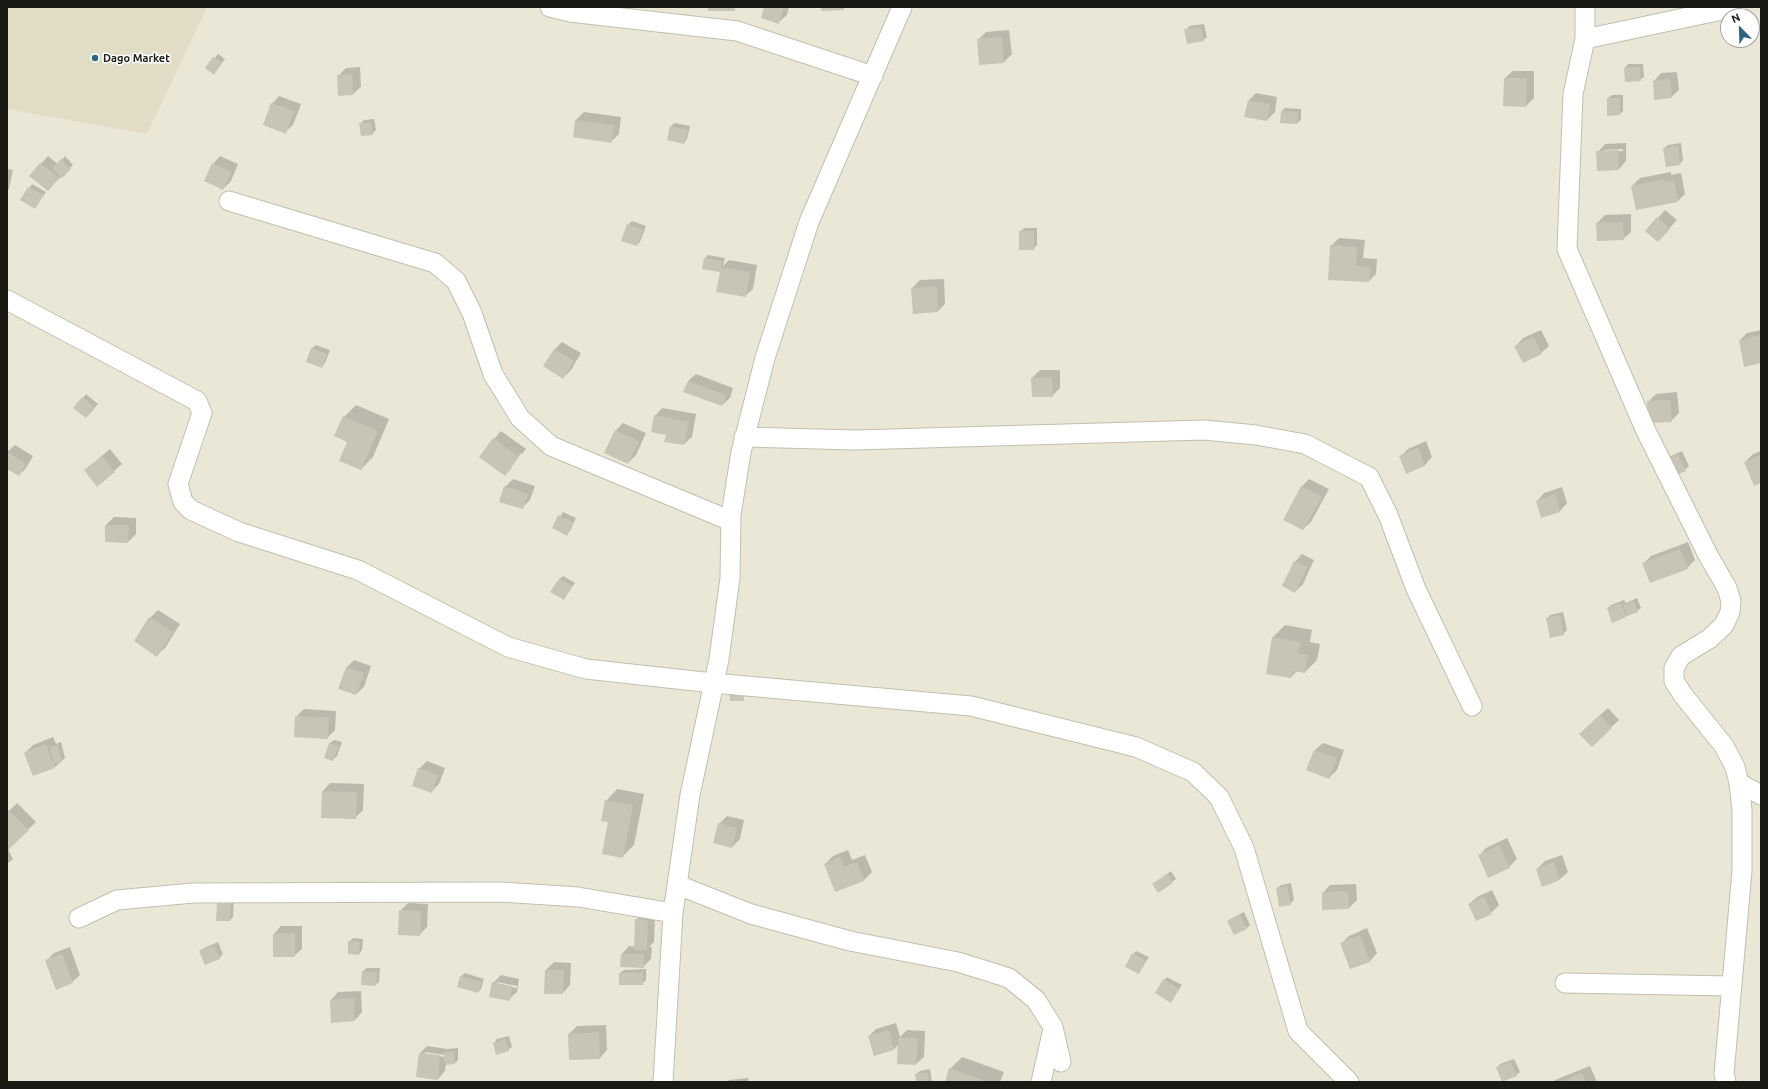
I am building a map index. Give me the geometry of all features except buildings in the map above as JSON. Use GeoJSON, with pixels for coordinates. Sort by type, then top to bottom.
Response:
{"type":"FeatureCollection","features":[{"type":"Feature","properties":{"kind":"street"},"geometry":{"type":"LineString","coordinates":[[550,7],[570,12],[737,31],[873,76]]}},
{"type":"Feature","properties":{"kind":"street"},"geometry":{"type":"LineString","coordinates":[[663,1082],[673,914],[690,795],[719,659],[730,578],[731,521],[744,438],[765,358],[809,222],[902,7]]}},
{"type":"Feature","properties":{"kind":"street"},"geometry":{"type":"LineString","coordinates":[[1585,7],[1585,39],[1573,94],[1567,249],[1646,431],[1708,555],[1727,588],[1731,602],[1730,612],[1724,625],[1709,639],[1681,656],[1674,668],[1674,681],[1683,695],[1724,746],[1735,768],[1739,783],[1742,810],[1742,871],[1724,1074],[1726,1082]]}},
{"type":"Feature","properties":{"kind":"street"},"geometry":{"type":"LineString","coordinates":[[1585,39],[1736,7]]}},
{"type":"Feature","properties":{"kind":"street"},"geometry":{"type":"LineString","coordinates":[[230,201],[435,263],[456,281],[472,313],[493,374],[520,418],[551,446],[731,521]]}},
{"type":"Feature","properties":{"kind":"street"},"geometry":{"type":"LineString","coordinates":[[7,300],[197,401],[202,413],[178,484],[183,502],[191,510],[239,532],[358,570],[508,647],[586,669],[713,683],[971,706],[1136,747],[1193,772],[1219,797],[1244,848],[1298,1031],[1349,1082]]}},
{"type":"Feature","properties":{"kind":"street"},"geometry":{"type":"LineString","coordinates":[[744,438],[855,440],[1204,430],[1256,435],[1305,444],[1369,477],[1388,515],[1416,589],[1472,706]]}},
{"type":"Feature","properties":{"kind":"street"},"geometry":{"type":"LineString","coordinates":[[1739,783],[1761,794]]}},
{"type":"Feature","properties":{"kind":"street"},"geometry":{"type":"LineString","coordinates":[[678,885],[751,914],[850,941],[958,962],[1009,978],[1036,1000],[1053,1027],[1061,1062]]}},
{"type":"Feature","properties":{"kind":"street"},"geometry":{"type":"LineString","coordinates":[[79,918],[117,900],[193,893],[501,892],[578,897],[673,914]]}},
{"type":"Feature","properties":{"kind":"street"},"geometry":{"type":"LineString","coordinates":[[1565,983],[1731,986]]}},
{"type":"Feature","properties":{"kind":"street"},"geometry":{"type":"LineString","coordinates":[[1041,1082],[1053,1027]]}},
{"type":"Feature","properties":{"kind":"shaded area","name":"Dago Market"},"geometry":{"type":"Polygon","coordinates":[[[7,7],[207,7],[147,134],[7,109],[7,7]]]}},
{"type":"Feature","properties":{"kind":"place","name":"Dago Market"},"geometry":{"type":"Point","coordinates":[95,58]}}]}
